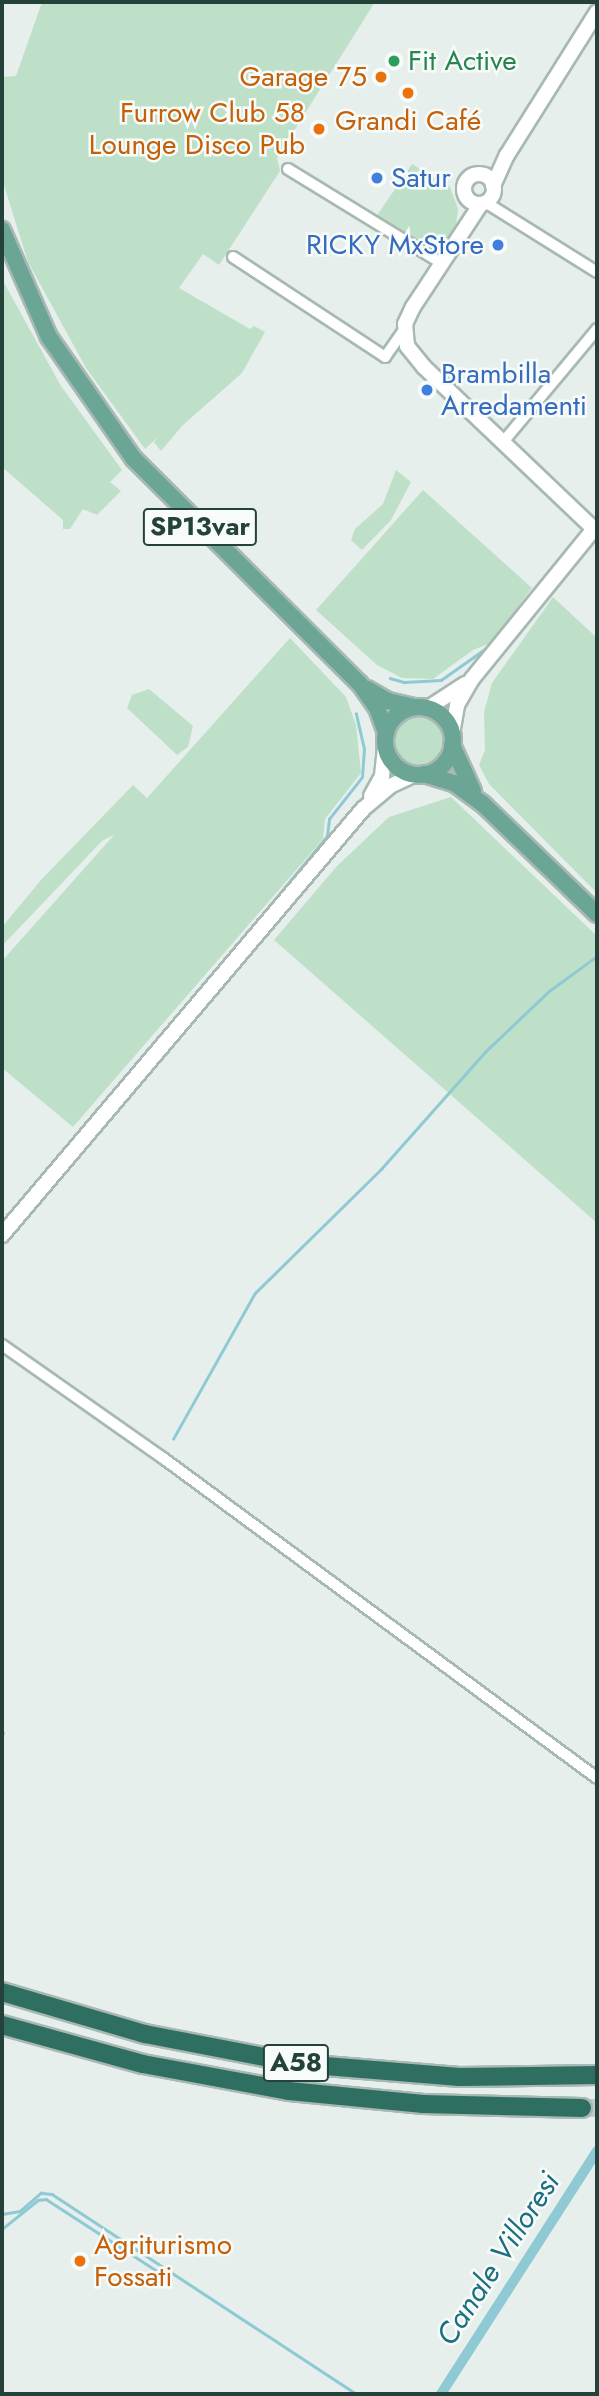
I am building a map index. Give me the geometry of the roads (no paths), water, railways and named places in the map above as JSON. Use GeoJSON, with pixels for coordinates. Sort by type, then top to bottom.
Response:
{"type":"FeatureCollection","features":[{"type":"Feature","properties":{"kind":"highway","name":"A58"},"geometry":{"type":"LineString","coordinates":[[2,1992],[145,2034],[301,2064],[459,2077],[597,2075]]}},
{"type":"Feature","properties":{"kind":"highway","name":"A58"},"geometry":{"type":"LineString","coordinates":[[2,2025],[143,2064],[289,2091],[423,2104],[582,2108]]}},
{"type":"Feature","properties":{"kind":"main road","name":"SP13var"},"geometry":{"type":"LineString","coordinates":[[2,230],[49,337],[133,458],[360,684],[377,708],[395,765],[454,783],[483,804],[597,914]]}},
{"type":"Feature","properties":{"kind":"main road","name":"SP13var"},"geometry":{"type":"LineString","coordinates":[[360,684],[388,701],[421,708],[443,718],[463,775],[483,804]]}},
{"type":"Feature","properties":{"kind":"main road"},"geometry":{"type":"LineString","coordinates":[[386,739],[397,715],[421,708]]}},
{"type":"Feature","properties":{"kind":"main road"},"geometry":{"type":"LineString","coordinates":[[420,774],[443,764],[452,739]]}},
{"type":"Feature","properties":{"kind":"street"},"geometry":{"type":"LineString","coordinates":[[233,257],[385,356],[405,328],[440,262],[488,196],[507,155],[593,16],[591,2]]}},
{"type":"Feature","properties":{"kind":"street"},"geometry":{"type":"LineString","coordinates":[[464,226],[466,182],[507,155]]}},
{"type":"Feature","properties":{"kind":"street"},"geometry":{"type":"LineString","coordinates":[[288,169],[440,262]]}},
{"type":"Feature","properties":{"kind":"street"},"geometry":{"type":"LineString","coordinates":[[479,174],[488,196],[500,208],[597,272]]}},
{"type":"Feature","properties":{"kind":"street"},"geometry":{"type":"LineString","coordinates":[[466,197],[488,196]]}},
{"type":"Feature","properties":{"kind":"street"},"geometry":{"type":"LineString","coordinates":[[405,328],[415,358],[596,529],[472,679],[457,705],[452,739]]}},
{"type":"Feature","properties":{"kind":"street"},"geometry":{"type":"LineString","coordinates":[[503,442],[597,329]]}},
{"type":"Feature","properties":{"kind":"street"},"geometry":{"type":"LineString","coordinates":[[421,708],[472,679]]}},
{"type":"Feature","properties":{"kind":"street"},"geometry":{"type":"LineString","coordinates":[[363,809],[382,776],[386,739]]}},
{"type":"Feature","properties":{"kind":"street"},"geometry":{"type":"LineString","coordinates":[[2,1235],[363,809],[387,788],[420,774]]}},
{"type":"Feature","properties":{"kind":"street"},"geometry":{"type":"LineString","coordinates":[[2,1345],[351,1595],[597,1778]]}},
{"type":"Feature","properties":{"kind":"waterway"},"geometry":{"type":"LineString","coordinates":[[390,678],[404,682],[441,680],[485,649]]}},
{"type":"Feature","properties":{"kind":"waterway"},"geometry":{"type":"LineString","coordinates":[[271,904],[327,836],[329,819],[362,777],[364,749],[356,714]]}},
{"type":"Feature","properties":{"kind":"waterway"},"geometry":{"type":"LineString","coordinates":[[173,1439],[255,1293],[381,1169],[485,1052],[549,991],[597,956]]}},
{"type":"Feature","properties":{"kind":"waterway","name":"Canale Villoresi"},"geometry":{"type":"LineString","coordinates":[[441,2394],[597,2151]]}},
{"type":"Feature","properties":{"kind":"waterway"},"geometry":{"type":"LineString","coordinates":[[2,2214],[20,2211],[41,2193],[52,2194],[357,2394]]}},
{"type":"Feature","properties":{"kind":"waterway"},"geometry":{"type":"LineString","coordinates":[[2,2229],[38,2200],[46,2199],[171,2280]]}},
{"type":"Feature","properties":{"kind":"tunnel"},"geometry":{"type":"LineString","coordinates":[[582,2108],[597,2108]]}},
{"type":"Feature","properties":{"kind":"place","name":"Fit Active"},"geometry":{"type":"Point","coordinates":[394,61]}},
{"type":"Feature","properties":{"kind":"place","name":"Garage 75"},"geometry":{"type":"Point","coordinates":[381,77]}},
{"type":"Feature","properties":{"kind":"place","name":"Grandi Café"},"geometry":{"type":"Point","coordinates":[408,93]}},
{"type":"Feature","properties":{"kind":"place","name":"Furrow Club 58 Lounge Disco Pub"},"geometry":{"type":"Point","coordinates":[319,129]}},
{"type":"Feature","properties":{"kind":"place","name":"Satur"},"geometry":{"type":"Point","coordinates":[377,178]}},
{"type":"Feature","properties":{"kind":"place","name":"RICKY MxStore"},"geometry":{"type":"Point","coordinates":[498,245]}},
{"type":"Feature","properties":{"kind":"place","name":"Brambilla Arredamenti"},"geometry":{"type":"Point","coordinates":[427,390]}},
{"type":"Feature","properties":{"kind":"place","name":"Agriturismo Fossati"},"geometry":{"type":"Point","coordinates":[80,2261]}}]}
